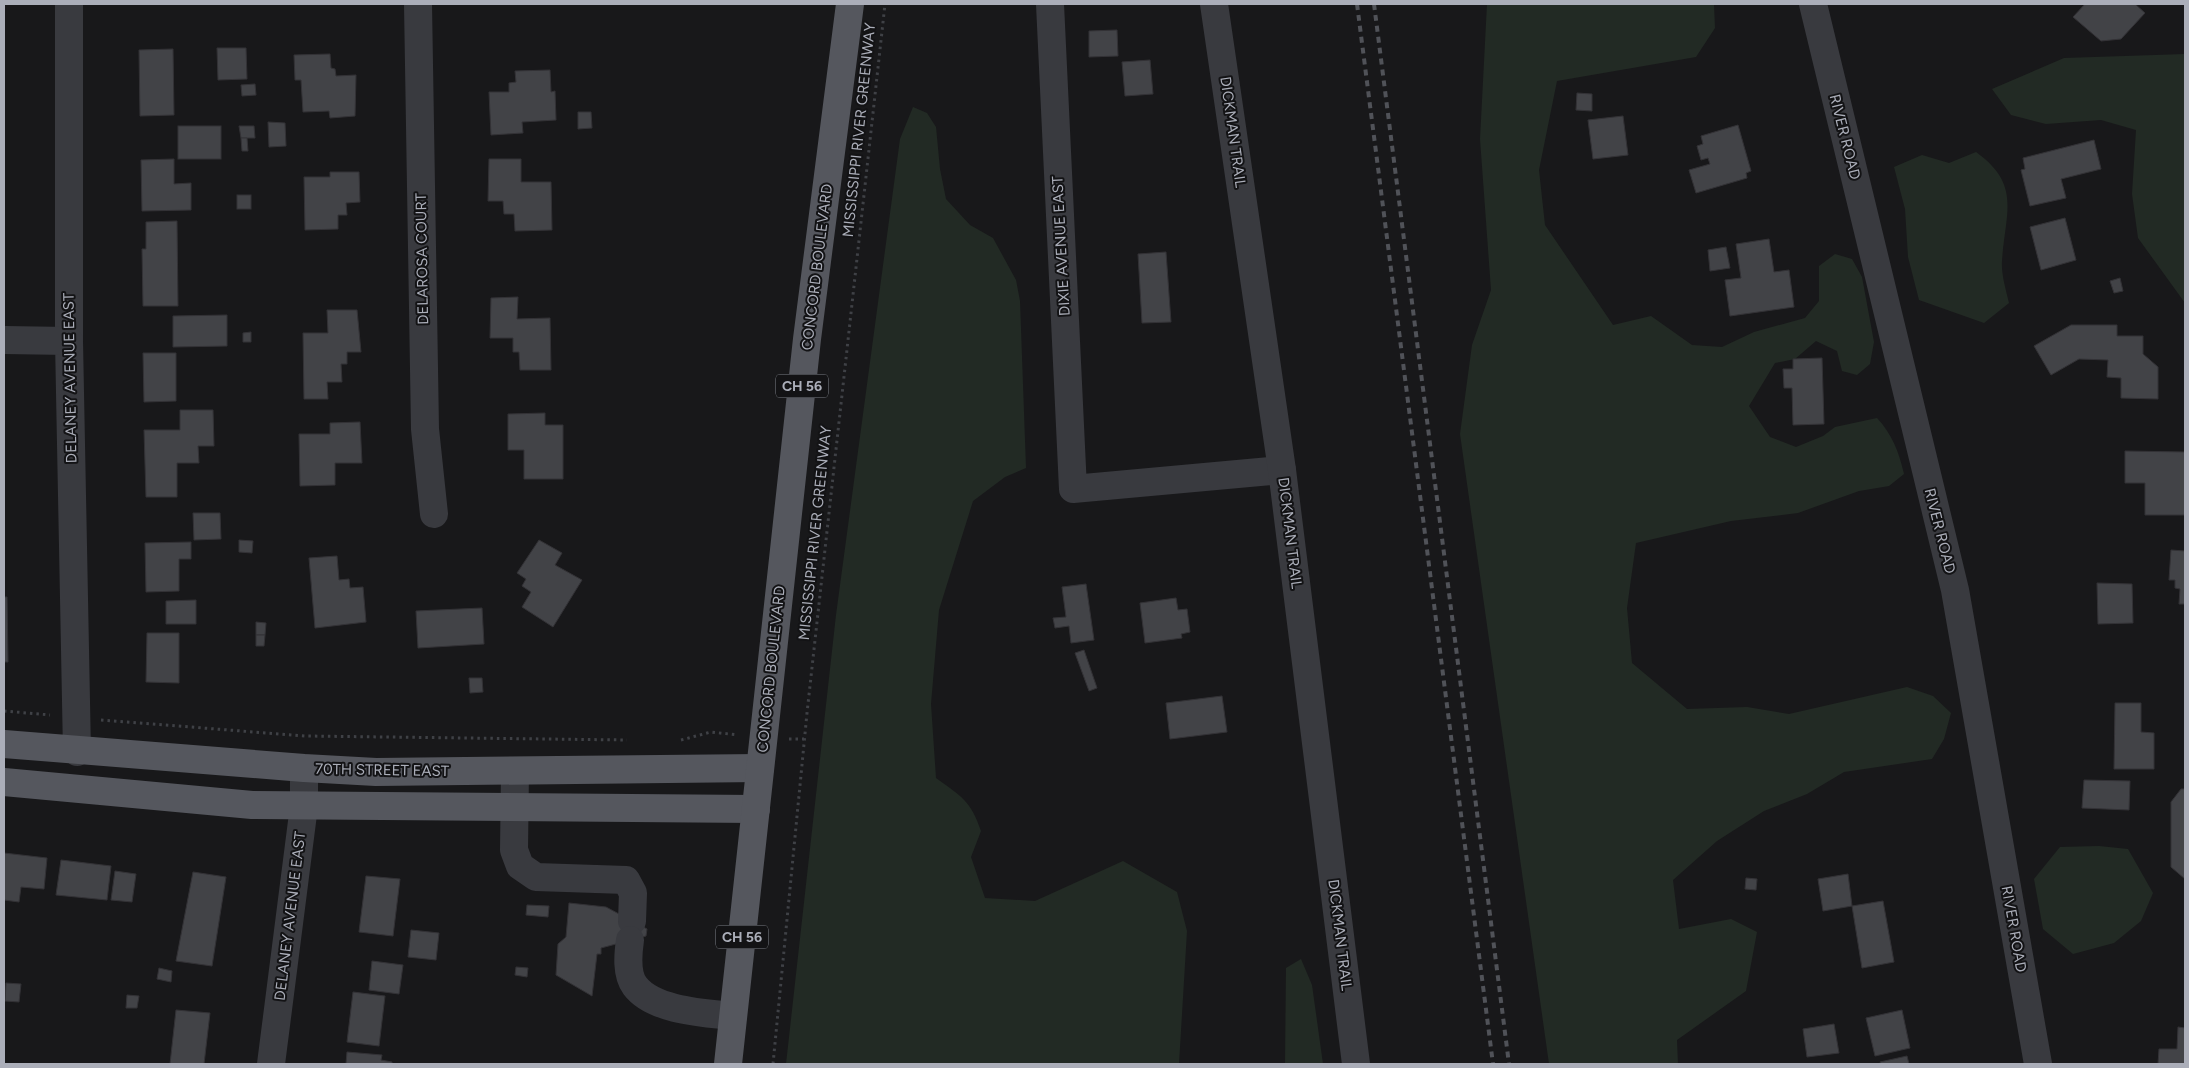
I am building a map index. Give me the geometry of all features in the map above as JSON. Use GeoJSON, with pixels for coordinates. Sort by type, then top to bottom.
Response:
{"type":"FeatureCollection","features":[{"type":"Feature","properties":{"kind":"main road","name":"CONCORD BOULEVARD"},"geometry":{"type":"LineString","coordinates":[[760,768],[807,339],[850,4]]}},
{"type":"Feature","properties":{"kind":"main road","name":"70TH STREET EAST"},"geometry":{"type":"LineString","coordinates":[[4,744],[77,752],[376,772],[760,768]]}},
{"type":"Feature","properties":{"kind":"main road","name":"CH 56"},"geometry":{"type":"LineString","coordinates":[[728,1064],[760,768]]}},
{"type":"Feature","properties":{"kind":"main road"},"geometry":{"type":"LineString","coordinates":[[4,782],[252,805],[756,809]]}},
{"type":"Feature","properties":{"kind":"street","name":"DELANEY AVENUE EAST"},"geometry":{"type":"LineString","coordinates":[[69,4],[69,341],[77,752]]}},
{"type":"Feature","properties":{"kind":"street","name":"DELAROSA COURT"},"geometry":{"type":"LineString","coordinates":[[418,4],[425,429],[434,514]]}},
{"type":"Feature","properties":{"kind":"street","name":"DIXIE AVENUE EAST"},"geometry":{"type":"LineString","coordinates":[[1050,4],[1073,489],[1282,470]]}},
{"type":"Feature","properties":{"kind":"street","name":"DICKMAN TRAIL"},"geometry":{"type":"LineString","coordinates":[[1214,4],[1282,470],[1356,1064]]}},
{"type":"Feature","properties":{"kind":"street","name":"RIVER ROAD"},"geometry":{"type":"LineString","coordinates":[[1813,4],[1955,590],[2038,1064]]}},
{"type":"Feature","properties":{"kind":"street"},"geometry":{"type":"LineString","coordinates":[[4,340],[69,341]]}},
{"type":"Feature","properties":{"kind":"street","name":"DELANEY AVENUE EAST"},"geometry":{"type":"LineString","coordinates":[[272,1064],[304,806],[304,768]]}},
{"type":"Feature","properties":{"kind":"street"},"geometry":{"type":"LineString","coordinates":[[515,771],[514,850],[520,866],[536,877],[626,880],[633,893],[628,961],[634,984],[647,998],[687,1011],[734,1016]]}},
{"type":"Feature","properties":{"kind":"path","name":"MISSISSIPPI RIVER GREENWAY"},"geometry":{"type":"LineString","coordinates":[[772,1064],[804,739],[885,4]]}},
{"type":"Feature","properties":{"kind":"path"},"geometry":{"type":"LineString","coordinates":[[4,711],[305,736],[630,740]]}},
{"type":"Feature","properties":{"kind":"path"},"geometry":{"type":"LineString","coordinates":[[679,741],[711,732],[763,738],[804,739]]}},
{"type":"Feature","properties":{"kind":"shaded area"},"geometry":{"type":"Polygon","coordinates":[[[1487,4],[1714,4],[1715,28],[1696,57],[1557,81],[1539,170],[1545,225],[1613,325],[1651,316],[1692,345],[1722,347],[1754,332],[1805,318],[1819,301],[1819,266],[1835,254],[1852,259],[1862,277],[1874,342],[1870,364],[1857,375],[1842,371],[1837,351],[1816,341],[1795,359],[1775,363],[1749,406],[1770,437],[1796,447],[1823,436],[1835,427],[1877,418],[1887,430],[1894,444],[1904,474],[1889,486],[1859,491],[1798,513],[1731,521],[1636,543],[1627,608],[1632,663],[1687,709],[1747,707],[1789,714],[1907,687],[1933,696],[1951,713],[1944,739],[1932,759],[1844,772],[1807,794],[1764,811],[1717,841],[1673,880],[1679,929],[1731,919],[1757,932],[1746,991],[1677,1040],[1678,1064],[1549,1064],[1460,434],[1472,345],[1491,290],[1480,139],[1487,4]]]}},
{"type":"Feature","properties":{"kind":"shaded area"},"geometry":{"type":"Polygon","coordinates":[[[2185,54],[2185,303],[2138,238],[2132,194],[2136,130],[2101,120],[2046,124],[2011,115],[1992,89],[2064,58],[2185,54]]]}},
{"type":"Feature","properties":{"kind":"shaded area"},"geometry":{"type":"Polygon","coordinates":[[[913,107],[927,113],[936,127],[940,169],[946,199],[970,225],[993,238],[1016,280],[1020,301],[1026,468],[1005,477],[973,501],[939,610],[931,704],[936,778],[964,800],[977,821],[981,831],[971,857],[985,898],[1035,901],[1123,861],[1177,892],[1187,931],[1179,1064],[786,1064],[836,615],[900,139],[913,107]]]}},
{"type":"Feature","properties":{"kind":"shaded area"},"geometry":{"type":"Polygon","coordinates":[[[1976,152],[2000,176],[2005,188],[2007,201],[2002,266],[2009,303],[1984,323],[1919,300],[1908,257],[1905,209],[1894,167],[1922,155],[1949,163],[1976,152]]]}},
{"type":"Feature","properties":{"kind":"shaded area"},"geometry":{"type":"Polygon","coordinates":[[[2099,846],[2128,849],[2153,893],[2141,921],[2114,943],[2073,954],[2043,929],[2034,879],[2060,847],[2099,846]]]}},
{"type":"Feature","properties":{"kind":"shaded area"},"geometry":{"type":"Polygon","coordinates":[[[1301,959],[1312,985],[1323,1064],[1285,1064],[1286,968],[1301,959]]]}},
{"type":"Feature","properties":{"kind":"building"},"geometry":{"type":"Polygon","coordinates":[[[2085,4],[2135,4],[2145,13],[2121,39],[2101,41],[2073,17],[2085,4]]]}},
{"type":"Feature","properties":{"kind":"building"},"geometry":{"type":"Polygon","coordinates":[[[1117,30],[1118,56],[1089,57],[1089,31],[1117,30]]]}},
{"type":"Feature","properties":{"kind":"building"},"geometry":{"type":"Polygon","coordinates":[[[217,48],[246,48],[247,79],[218,80],[217,48]]]}},
{"type":"Feature","properties":{"kind":"building"},"geometry":{"type":"Polygon","coordinates":[[[173,49],[174,115],[140,116],[139,50],[173,49]]]}},
{"type":"Feature","properties":{"kind":"building"},"geometry":{"type":"Polygon","coordinates":[[[330,54],[331,68],[335,69],[336,76],[356,75],[355,116],[330,118],[329,111],[303,112],[301,80],[295,80],[294,55],[330,54]]]}},
{"type":"Feature","properties":{"kind":"building"},"geometry":{"type":"Polygon","coordinates":[[[1150,60],[1153,94],[1125,96],[1122,62],[1150,60]]]}},
{"type":"Feature","properties":{"kind":"building"},"geometry":{"type":"Polygon","coordinates":[[[550,70],[551,92],[555,91],[556,120],[522,122],[523,133],[491,135],[489,92],[509,92],[509,83],[516,82],[515,71],[550,70]]]}},
{"type":"Feature","properties":{"kind":"building"},"geometry":{"type":"Polygon","coordinates":[[[255,84],[256,95],[242,96],[241,85],[255,84]]]}},
{"type":"Feature","properties":{"kind":"building"},"geometry":{"type":"Polygon","coordinates":[[[1577,93],[1592,94],[1592,111],[1576,110],[1577,93]]]}},
{"type":"Feature","properties":{"kind":"building"},"geometry":{"type":"Polygon","coordinates":[[[578,112],[591,112],[592,128],[578,129],[578,112]]]}},
{"type":"Feature","properties":{"kind":"building"},"geometry":{"type":"Polygon","coordinates":[[[1623,116],[1628,155],[1593,159],[1588,120],[1623,116]]]}},
{"type":"Feature","properties":{"kind":"building"},"geometry":{"type":"Polygon","coordinates":[[[268,122],[285,123],[286,146],[269,147],[268,122]]]}},
{"type":"Feature","properties":{"kind":"building"},"geometry":{"type":"Polygon","coordinates":[[[1738,125],[1751,171],[1746,173],[1747,178],[1696,193],[1689,170],[1710,164],[1708,158],[1701,160],[1697,146],[1703,144],[1701,136],[1738,125]]]}},
{"type":"Feature","properties":{"kind":"building"},"geometry":{"type":"Polygon","coordinates":[[[178,126],[221,126],[221,159],[178,159],[178,126]]]}},
{"type":"Feature","properties":{"kind":"building"},"geometry":{"type":"Polygon","coordinates":[[[239,126],[254,126],[255,138],[241,138],[239,126]]]}},
{"type":"Feature","properties":{"kind":"building"},"geometry":{"type":"Polygon","coordinates":[[[241,138],[247,138],[248,151],[242,151],[241,138]]]}},
{"type":"Feature","properties":{"kind":"building"},"geometry":{"type":"Polygon","coordinates":[[[2094,140],[2101,169],[2061,179],[2066,198],[2030,206],[2021,170],[2025,169],[2023,158],[2094,140]]]}},
{"type":"Feature","properties":{"kind":"building"},"geometry":{"type":"Polygon","coordinates":[[[174,159],[174,184],[191,183],[191,210],[142,211],[141,160],[174,159]]]}},
{"type":"Feature","properties":{"kind":"building"},"geometry":{"type":"Polygon","coordinates":[[[489,159],[521,159],[521,182],[551,182],[552,230],[515,231],[514,214],[504,214],[503,201],[488,201],[489,159]]]}},
{"type":"Feature","properties":{"kind":"building"},"geometry":{"type":"Polygon","coordinates":[[[330,172],[359,172],[360,202],[346,203],[347,215],[338,215],[338,229],[305,230],[304,177],[330,177],[330,172]]]}},
{"type":"Feature","properties":{"kind":"building"},"geometry":{"type":"Polygon","coordinates":[[[237,195],[251,195],[251,209],[237,209],[237,195]]]}},
{"type":"Feature","properties":{"kind":"building"},"geometry":{"type":"Polygon","coordinates":[[[2065,218],[2076,260],[2041,270],[2030,227],[2065,218]]]}},
{"type":"Feature","properties":{"kind":"building"},"geometry":{"type":"Polygon","coordinates":[[[177,221],[178,306],[143,306],[142,249],[146,249],[146,222],[177,221]]]}},
{"type":"Feature","properties":{"kind":"building"},"geometry":{"type":"Polygon","coordinates":[[[1769,239],[1774,272],[1789,270],[1794,307],[1730,316],[1725,280],[1741,278],[1736,244],[1769,239]]]}},
{"type":"Feature","properties":{"kind":"building"},"geometry":{"type":"Polygon","coordinates":[[[1726,247],[1730,268],[1710,271],[1708,250],[1726,247]]]}},
{"type":"Feature","properties":{"kind":"building"},"geometry":{"type":"Polygon","coordinates":[[[1166,252],[1171,322],[1142,323],[1138,254],[1166,252]]]}},
{"type":"Feature","properties":{"kind":"building"},"geometry":{"type":"Polygon","coordinates":[[[2120,278],[2123,291],[2114,293],[2110,281],[2120,278]]]}},
{"type":"Feature","properties":{"kind":"building"},"geometry":{"type":"Polygon","coordinates":[[[518,297],[517,319],[550,318],[551,370],[520,370],[519,352],[513,352],[513,338],[490,338],[491,298],[518,297]]]}},
{"type":"Feature","properties":{"kind":"building"},"geometry":{"type":"Polygon","coordinates":[[[327,310],[357,310],[361,352],[347,352],[347,364],[341,364],[342,382],[327,382],[328,399],[304,399],[303,333],[328,333],[327,310]]]}},
{"type":"Feature","properties":{"kind":"building"},"geometry":{"type":"Polygon","coordinates":[[[227,315],[227,346],[173,347],[173,316],[227,315]]]}},
{"type":"Feature","properties":{"kind":"building"},"geometry":{"type":"Polygon","coordinates":[[[2071,325],[2117,325],[2117,336],[2143,336],[2143,354],[2158,367],[2158,399],[2121,398],[2121,378],[2107,377],[2108,360],[2079,359],[2051,375],[2034,346],[2071,325]]]}},
{"type":"Feature","properties":{"kind":"building"},"geometry":{"type":"Polygon","coordinates":[[[251,332],[251,342],[243,342],[243,333],[251,332]]]}},
{"type":"Feature","properties":{"kind":"building"},"geometry":{"type":"Polygon","coordinates":[[[143,353],[176,353],[176,401],[144,402],[143,353]]]}},
{"type":"Feature","properties":{"kind":"building"},"geometry":{"type":"Polygon","coordinates":[[[1822,358],[1824,424],[1793,425],[1792,388],[1784,388],[1783,369],[1793,369],[1793,359],[1822,358]]]}},
{"type":"Feature","properties":{"kind":"building"},"geometry":{"type":"Polygon","coordinates":[[[180,410],[213,410],[214,446],[198,446],[199,463],[177,463],[177,497],[146,497],[144,430],[180,430],[180,410]]]}},
{"type":"Feature","properties":{"kind":"building"},"geometry":{"type":"Polygon","coordinates":[[[545,413],[545,425],[563,425],[563,479],[524,479],[524,450],[508,450],[508,414],[545,413]]]}},
{"type":"Feature","properties":{"kind":"building"},"geometry":{"type":"Polygon","coordinates":[[[360,422],[362,463],[335,463],[335,485],[300,486],[299,434],[330,434],[330,423],[360,422]]]}},
{"type":"Feature","properties":{"kind":"building"},"geometry":{"type":"Polygon","coordinates":[[[2125,451],[2185,452],[2185,515],[2145,515],[2145,483],[2125,483],[2125,451]]]}},
{"type":"Feature","properties":{"kind":"building"},"geometry":{"type":"Polygon","coordinates":[[[193,513],[220,513],[221,539],[194,540],[193,513]]]}},
{"type":"Feature","properties":{"kind":"building"},"geometry":{"type":"Polygon","coordinates":[[[239,540],[253,541],[252,553],[239,552],[239,540]]]}},
{"type":"Feature","properties":{"kind":"building"},"geometry":{"type":"Polygon","coordinates":[[[539,540],[562,553],[555,565],[582,580],[553,627],[522,607],[531,592],[522,586],[526,579],[517,573],[539,540]]]}},
{"type":"Feature","properties":{"kind":"building"},"geometry":{"type":"Polygon","coordinates":[[[191,542],[191,559],[179,559],[179,591],[146,592],[145,543],[191,542]]]}},
{"type":"Feature","properties":{"kind":"building"},"geometry":{"type":"Polygon","coordinates":[[[2171,550],[2185,551],[2185,604],[2179,604],[2180,589],[2175,588],[2175,580],[2169,580],[2171,550]]]}},
{"type":"Feature","properties":{"kind":"building"},"geometry":{"type":"Polygon","coordinates":[[[337,556],[339,580],[349,579],[350,588],[363,587],[366,622],[315,628],[309,558],[337,556]]]}},
{"type":"Feature","properties":{"kind":"building"},"geometry":{"type":"Polygon","coordinates":[[[2097,583],[2132,584],[2133,623],[2098,624],[2097,583]]]}},
{"type":"Feature","properties":{"kind":"building"},"geometry":{"type":"Polygon","coordinates":[[[1086,584],[1094,640],[1071,643],[1069,626],[1055,628],[1053,618],[1066,617],[1062,587],[1086,584]]]}},
{"type":"Feature","properties":{"kind":"building"},"geometry":{"type":"Polygon","coordinates":[[[4,597],[7,597],[8,662],[4,662],[4,597]]]}},
{"type":"Feature","properties":{"kind":"building"},"geometry":{"type":"Polygon","coordinates":[[[1176,598],[1178,610],[1187,609],[1190,632],[1181,634],[1182,638],[1145,643],[1140,603],[1176,598]]]}},
{"type":"Feature","properties":{"kind":"building"},"geometry":{"type":"Polygon","coordinates":[[[196,600],[196,624],[166,624],[166,601],[196,600]]]}},
{"type":"Feature","properties":{"kind":"building"},"geometry":{"type":"Polygon","coordinates":[[[482,608],[484,644],[418,648],[416,611],[482,608]]]}},
{"type":"Feature","properties":{"kind":"building"},"geometry":{"type":"Polygon","coordinates":[[[256,622],[266,623],[265,635],[256,635],[256,622]]]}},
{"type":"Feature","properties":{"kind":"building"},"geometry":{"type":"Polygon","coordinates":[[[147,633],[179,633],[179,683],[146,682],[147,633]]]}},
{"type":"Feature","properties":{"kind":"building"},"geometry":{"type":"Polygon","coordinates":[[[256,635],[265,635],[264,646],[256,646],[256,635]]]}},
{"type":"Feature","properties":{"kind":"building"},"geometry":{"type":"Polygon","coordinates":[[[1084,650],[1097,688],[1089,691],[1075,653],[1084,650]]]}},
{"type":"Feature","properties":{"kind":"building"},"geometry":{"type":"Polygon","coordinates":[[[469,678],[482,678],[483,692],[470,693],[469,678]]]}},
{"type":"Feature","properties":{"kind":"building"},"geometry":{"type":"Polygon","coordinates":[[[1222,696],[1227,732],[1170,739],[1166,703],[1222,696]]]}},
{"type":"Feature","properties":{"kind":"building"},"geometry":{"type":"Polygon","coordinates":[[[2115,703],[2141,703],[2141,732],[2154,733],[2154,769],[2114,769],[2115,703]]]}},
{"type":"Feature","properties":{"kind":"building"},"geometry":{"type":"Polygon","coordinates":[[[2084,780],[2130,781],[2129,810],[2082,808],[2084,780]]]}},
{"type":"Feature","properties":{"kind":"building"},"geometry":{"type":"Polygon","coordinates":[[[2181,789],[2185,789],[2185,879],[2171,867],[2171,802],[2181,789]]]}},
{"type":"Feature","properties":{"kind":"building"},"geometry":{"type":"Polygon","coordinates":[[[4,853],[47,858],[44,889],[21,887],[19,902],[4,900],[4,853]]]}},
{"type":"Feature","properties":{"kind":"building"},"geometry":{"type":"Polygon","coordinates":[[[61,860],[111,866],[107,900],[56,895],[61,860]]]}},
{"type":"Feature","properties":{"kind":"building"},"geometry":{"type":"Polygon","coordinates":[[[115,871],[136,874],[132,902],[111,900],[115,871]]]}},
{"type":"Feature","properties":{"kind":"building"},"geometry":{"type":"Polygon","coordinates":[[[193,872],[226,877],[212,966],[176,961],[193,872]]]}},
{"type":"Feature","properties":{"kind":"building"},"geometry":{"type":"Polygon","coordinates":[[[1848,874],[1852,906],[1823,911],[1818,879],[1848,874]]]}},
{"type":"Feature","properties":{"kind":"building"},"geometry":{"type":"Polygon","coordinates":[[[366,876],[400,879],[393,936],[359,932],[366,876]]]}},
{"type":"Feature","properties":{"kind":"building"},"geometry":{"type":"Polygon","coordinates":[[[1746,878],[1757,879],[1756,890],[1745,889],[1746,878]]]}},
{"type":"Feature","properties":{"kind":"building"},"geometry":{"type":"Polygon","coordinates":[[[1883,901],[1894,962],[1862,968],[1852,906],[1883,901]]]}},
{"type":"Feature","properties":{"kind":"building"},"geometry":{"type":"Polygon","coordinates":[[[569,903],[606,907],[647,929],[646,936],[601,948],[601,954],[597,954],[592,996],[556,975],[558,944],[566,937],[569,903]]]}},
{"type":"Feature","properties":{"kind":"building"},"geometry":{"type":"Polygon","coordinates":[[[527,905],[549,906],[548,917],[526,915],[527,905]]]}},
{"type":"Feature","properties":{"kind":"building"},"geometry":{"type":"Polygon","coordinates":[[[411,930],[439,933],[436,960],[408,957],[411,930]]]}},
{"type":"Feature","properties":{"kind":"building"},"geometry":{"type":"Polygon","coordinates":[[[372,961],[403,965],[399,994],[369,990],[372,961]]]}},
{"type":"Feature","properties":{"kind":"building"},"geometry":{"type":"Polygon","coordinates":[[[516,967],[528,968],[527,977],[515,975],[516,967]]]}},
{"type":"Feature","properties":{"kind":"building"},"geometry":{"type":"Polygon","coordinates":[[[159,968],[172,971],[171,982],[157,979],[159,968]]]}},
{"type":"Feature","properties":{"kind":"building"},"geometry":{"type":"Polygon","coordinates":[[[6,983],[21,984],[19,1002],[5,1001],[6,983]]]}},
{"type":"Feature","properties":{"kind":"building"},"geometry":{"type":"Polygon","coordinates":[[[353,992],[385,996],[379,1046],[347,1042],[353,992]]]}},
{"type":"Feature","properties":{"kind":"building"},"geometry":{"type":"Polygon","coordinates":[[[127,995],[139,996],[137,1008],[126,1008],[127,995]]]}},
{"type":"Feature","properties":{"kind":"building"},"geometry":{"type":"Polygon","coordinates":[[[176,1010],[210,1013],[204,1064],[170,1064],[176,1010]]]}},
{"type":"Feature","properties":{"kind":"building"},"geometry":{"type":"Polygon","coordinates":[[[1902,1010],[1910,1048],[1875,1056],[1866,1018],[1902,1010]]]}},
{"type":"Feature","properties":{"kind":"building"},"geometry":{"type":"Polygon","coordinates":[[[1834,1024],[1839,1053],[1807,1057],[1803,1029],[1834,1024]]]}},
{"type":"Feature","properties":{"kind":"building"},"geometry":{"type":"Polygon","coordinates":[[[2178,1027],[2185,1028],[2185,1064],[2158,1064],[2159,1049],[2177,1049],[2178,1027]]]}},
{"type":"Feature","properties":{"kind":"building"},"geometry":{"type":"Polygon","coordinates":[[[347,1052],[382,1055],[381,1060],[392,1062],[392,1064],[346,1064],[347,1052]]]}},
{"type":"Feature","properties":{"kind":"building"},"geometry":{"type":"Polygon","coordinates":[[[1907,1056],[1909,1064],[1881,1064],[1880,1062],[1907,1056]]]}},
{"type":"Feature","properties":{"kind":"railway"},"geometry":{"type":"LineString","coordinates":[[1357,4],[1493,1064]]}},
{"type":"Feature","properties":{"kind":"railway"},"geometry":{"type":"LineString","coordinates":[[1374,4],[1509,1064]]}}]}
